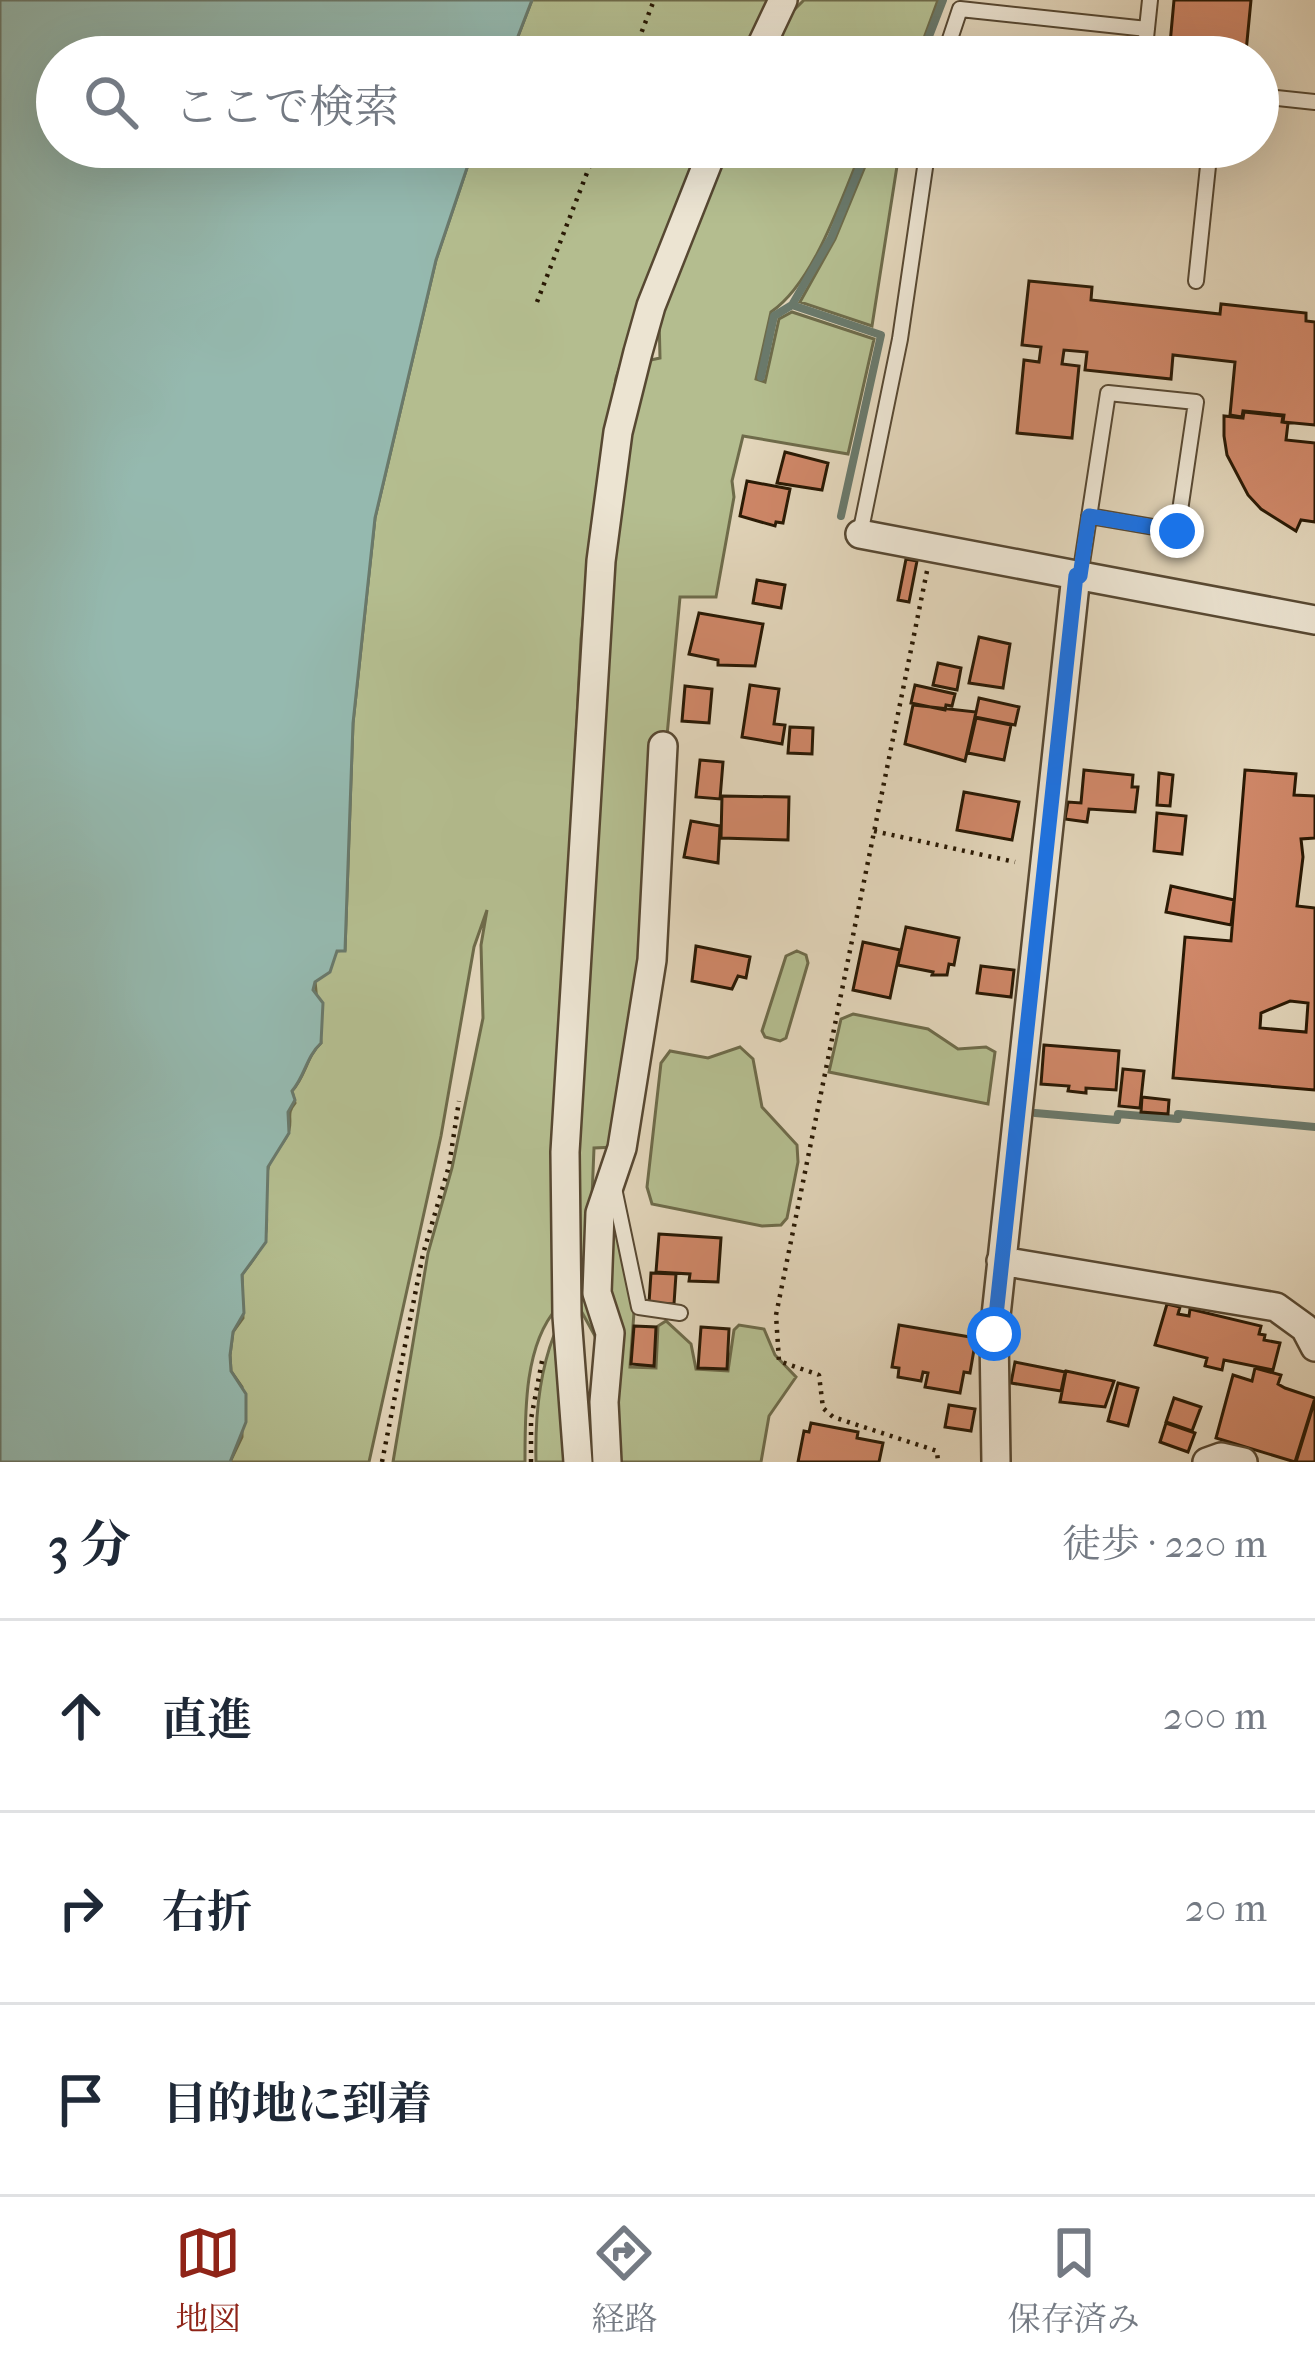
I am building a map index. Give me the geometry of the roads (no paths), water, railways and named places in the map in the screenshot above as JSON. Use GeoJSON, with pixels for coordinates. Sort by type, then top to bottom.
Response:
{"type":"FeatureCollection","features":[{"type":"Feature","properties":{"kind":"street"},"geometry":{"type":"LineString","coordinates":[[766,36],[783,1]]}},
{"type":"Feature","properties":{"kind":"street"},"geometry":{"type":"LineString","coordinates":[[578,1462],[567,1316],[565,1152],[601,561],[619,432],[638,352],[651,306],[706,168]]}},
{"type":"Feature","properties":{"kind":"street"},"geometry":{"type":"LineString","coordinates":[[860,534],[1315,620]]}},
{"type":"Feature","properties":{"kind":"street"},"geometry":{"type":"LineString","coordinates":[[996,1462],[994,1334],[1078,576]]}},
{"type":"Feature","properties":{"kind":"street"},"geometry":{"type":"LineString","coordinates":[[607,1462],[604,1402],[610,1333],[597,1293],[600,1213],[622,1148],[652,960],[663,746]]}},
{"type":"Feature","properties":{"kind":"street"},"geometry":{"type":"LineString","coordinates":[[1001,1261],[1276,1307],[1305,1328],[1315,1346]]}},
{"type":"Feature","properties":{"kind":"street"},"geometry":{"type":"LineString","coordinates":[[1207,1462],[1221,1457],[1243,1462]]}},
{"type":"Feature","properties":{"kind":"lane"},"geometry":{"type":"LineString","coordinates":[[1147,36],[1150,0]]}},
{"type":"Feature","properties":{"kind":"lane"},"geometry":{"type":"LineString","coordinates":[[951,36],[962,5],[1148,29]]}},
{"type":"Feature","properties":{"kind":"lane"},"geometry":{"type":"LineString","coordinates":[[1279,98],[1315,101]]}},
{"type":"Feature","properties":{"kind":"lane"},"geometry":{"type":"LineString","coordinates":[[860,534],[900,339],[925,168]]}},
{"type":"Feature","properties":{"kind":"lane"},"geometry":{"type":"LineString","coordinates":[[1196,281],[1208,168]]}},
{"type":"Feature","properties":{"kind":"lane"},"geometry":{"type":"LineString","coordinates":[[1078,576],[1108,393],[1196,402],[1177,531],[1089,516]]}},
{"type":"Feature","properties":{"kind":"lane"},"geometry":{"type":"LineString","coordinates":[[612,1177],[639,1307],[680,1313]]}},
{"type":"Feature","properties":{"kind":"water"},"geometry":{"type":"Polygon","coordinates":[[[0,0],[532,0],[518,36],[36,36],[36,168],[467,168],[436,260],[375,518],[353,723],[345,951],[337,951],[330,972],[315,982],[313,990],[323,1003],[321,1043],[292,1091],[295,1100],[288,1112],[289,1133],[268,1167],[266,1242],[242,1275],[244,1313],[233,1332],[230,1355],[231,1371],[246,1394],[246,1422],[230,1462],[0,1462],[0,0]]]}},
{"type":"Feature","properties":{"kind":"waterway"},"geometry":{"type":"LineString","coordinates":[[929,36],[943,0]]}},
{"type":"Feature","properties":{"kind":"waterway"},"geometry":{"type":"LineString","coordinates":[[792,305],[831,238],[859,168]]}},
{"type":"Feature","properties":{"kind":"waterway"},"geometry":{"type":"LineString","coordinates":[[761,377],[774,316],[792,305],[881,335],[841,516]]}},
{"type":"Feature","properties":{"kind":"waterway"},"geometry":{"type":"LineString","coordinates":[[1035,1113],[1117,1120],[1118,1114],[1178,1119],[1178,1114],[1315,1127]]}}]}
